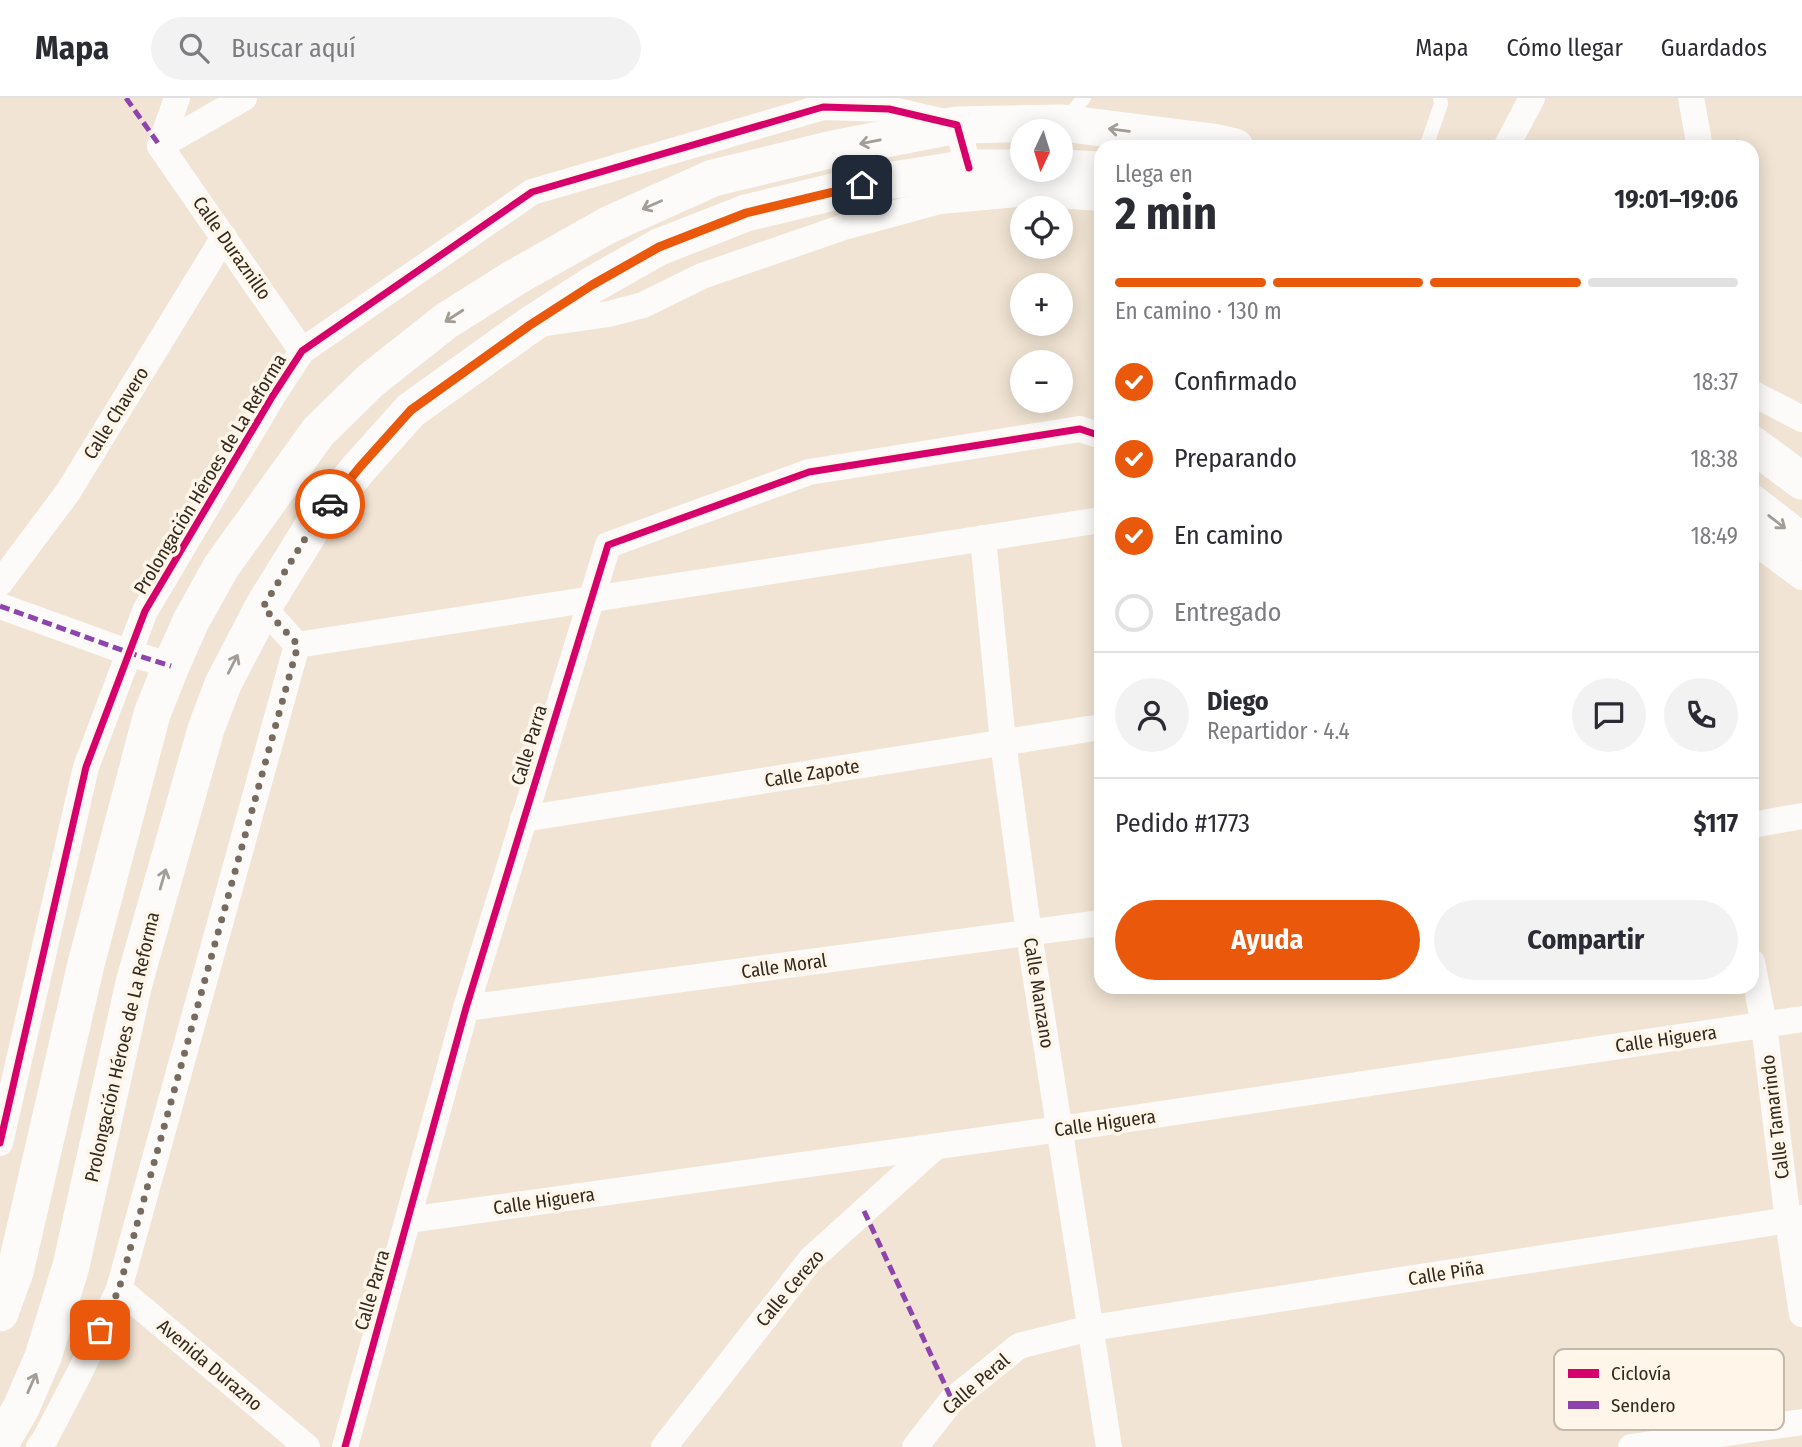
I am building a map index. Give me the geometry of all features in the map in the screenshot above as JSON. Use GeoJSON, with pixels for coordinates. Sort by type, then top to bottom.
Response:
{"type":"FeatureCollection","features":[{"type":"Feature","properties":{"kind":"main road","name":"Prolongación Héroes de La Reforma"},"geometry":{"type":"LineString","coordinates":[[0,1313],[15,1272],[86,964],[152,714],[171,666],[191,621],[221,567],[318,432],[370,381],[446,321],[514,278],[608,225],[713,178],[833,149],[957,125],[1073,111],[1204,140]]}},
{"type":"Feature","properties":{"kind":"main road","name":"Prolongación Héroes de La Reforma"},"geometry":{"type":"LineString","coordinates":[[0,1444],[21,1408],[43,1357],[71,1266],[134,984],[205,729],[223,684],[263,607],[316,521],[411,410],[530,325],[592,285],[659,247],[746,213],[862,185],[969,168],[1010,168]]}},
{"type":"Feature","properties":{"kind":"main road"},"geometry":{"type":"LineString","coordinates":[[1073,169],[1094,170]]}},
{"type":"Feature","properties":{"kind":"main road"},"geometry":{"type":"LineString","coordinates":[[1759,448],[1802,481]]}},
{"type":"Feature","properties":{"kind":"main road"},"geometry":{"type":"LineString","coordinates":[[1759,508],[1802,542]]}},
{"type":"Feature","properties":{"kind":"street"},"geometry":{"type":"LineString","coordinates":[[160,146],[177,98]]}},
{"type":"Feature","properties":{"kind":"street"},"geometry":{"type":"LineString","coordinates":[[160,146],[244,98]]}},
{"type":"Feature","properties":{"kind":"street"},"geometry":{"type":"LineString","coordinates":[[1510,140],[1532,98]]}},
{"type":"Feature","properties":{"kind":"street"},"geometry":{"type":"LineString","coordinates":[[1691,98],[1699,140]]}},
{"type":"Feature","properties":{"kind":"street","name":"Prolongación Héroes de La Reforma"},"geometry":{"type":"LineString","coordinates":[[0,1143],[86,767],[145,611],[302,351],[532,192],[823,107],[889,109],[957,125]]}},
{"type":"Feature","properties":{"kind":"street"},"geometry":{"type":"LineString","coordinates":[[957,125],[969,168]]}},
{"type":"Feature","properties":{"kind":"street","name":"Calle Duraznillo"},"geometry":{"type":"LineString","coordinates":[[160,146],[302,351]]}},
{"type":"Feature","properties":{"kind":"street"},"geometry":{"type":"LineString","coordinates":[[530,325],[609,314],[643,305],[702,276],[844,228],[940,201],[1027,192],[1094,197]]}},
{"type":"Feature","properties":{"kind":"street","name":"Calle Chavero"},"geometry":{"type":"LineString","coordinates":[[0,583],[68,492],[224,237]]}},
{"type":"Feature","properties":{"kind":"street"},"geometry":{"type":"LineString","coordinates":[[1759,397],[1802,419]]}},
{"type":"Feature","properties":{"kind":"street","name":"Calle Parra"},"geometry":{"type":"LineString","coordinates":[[345,1447],[466,1008],[608,545],[809,472],[1080,429],[1094,434]]}},
{"type":"Feature","properties":{"kind":"street"},"geometry":{"type":"LineString","coordinates":[[298,645],[1094,521]]}},
{"type":"Feature","properties":{"kind":"street","name":"Calle Manzano"},"geometry":{"type":"LineString","coordinates":[[983,538],[1003,743],[1029,934],[1110,1447]]}},
{"type":"Feature","properties":{"kind":"street"},"geometry":{"type":"LineString","coordinates":[[1759,545],[1802,577]]}},
{"type":"Feature","properties":{"kind":"street"},"geometry":{"type":"LineString","coordinates":[[0,606],[171,666]]}},
{"type":"Feature","properties":{"kind":"street"},"geometry":{"type":"LineString","coordinates":[[263,607],[298,645]]}},
{"type":"Feature","properties":{"kind":"street"},"geometry":{"type":"LineString","coordinates":[[39,1447],[81,1370],[119,1289],[298,645]]}},
{"type":"Feature","properties":{"kind":"street","name":"Calle Zapote"},"geometry":{"type":"LineString","coordinates":[[523,819],[1094,728]]}},
{"type":"Feature","properties":{"kind":"street"},"geometry":{"type":"LineString","coordinates":[[1759,824],[1802,816]]}},
{"type":"Feature","properties":{"kind":"street","name":"Calle Moral"},"geometry":{"type":"LineString","coordinates":[[466,1008],[1094,924]]}},
{"type":"Feature","properties":{"kind":"street"},"geometry":{"type":"LineString","coordinates":[[40,967],[86,964]]}},
{"type":"Feature","properties":{"kind":"street","name":"Calle Tamarindo"},"geometry":{"type":"LineString","coordinates":[[1758,994],[1795,1219],[1802,1314]]}},
{"type":"Feature","properties":{"kind":"street","name":"Calle Higuera"},"geometry":{"type":"LineString","coordinates":[[408,1220],[1060,1129],[1802,1019]]}},
{"type":"Feature","properties":{"kind":"street","name":"Calle Cerezo"},"geometry":{"type":"LineString","coordinates":[[664,1447],[811,1259],[935,1147]]}},
{"type":"Feature","properties":{"kind":"street","name":"Calle Piña"},"geometry":{"type":"LineString","coordinates":[[1091,1328],[1795,1219]]}},
{"type":"Feature","properties":{"kind":"street","name":"Avenida Durazno"},"geometry":{"type":"LineString","coordinates":[[119,1289],[307,1447]]}},
{"type":"Feature","properties":{"kind":"street","name":"Calle Peral"},"geometry":{"type":"LineString","coordinates":[[915,1447],[952,1400],[1019,1346],[1091,1328]]}},
{"type":"Feature","properties":{"kind":"street"},"geometry":{"type":"LineString","coordinates":[[1784,1425],[1802,1422]]}},
{"type":"Feature","properties":{"kind":"street"},"geometry":{"type":"LineString","coordinates":[[1631,1447],[1747,1430]]}},
{"type":"Feature","properties":{"kind":"lane"},"geometry":{"type":"LineString","coordinates":[[1428,140],[1441,104],[1440,98]]}},
{"type":"Feature","properties":{"kind":"marked path"},"geometry":{"type":"LineString","coordinates":[[126,98],[160,146]]}},
{"type":"Feature","properties":{"kind":"marked path"},"geometry":{"type":"LineString","coordinates":[[0,606],[171,666]]}},
{"type":"Feature","properties":{"kind":"marked path"},"geometry":{"type":"LineString","coordinates":[[864,1211],[952,1400]]}},
{"type":"Feature","properties":{"kind":"cycle path"},"geometry":{"type":"LineString","coordinates":[[0,1143],[86,767],[145,611],[302,351],[532,192],[823,107],[889,109],[957,125],[969,168]]}},
{"type":"Feature","properties":{"kind":"cycle path"},"geometry":{"type":"LineString","coordinates":[[345,1447],[466,1008],[608,545],[809,472],[1080,429],[1094,434]]}},
{"type":"Feature","properties":{"kind":"way so far"},"geometry":{"type":"LineString","coordinates":[[100,1330],[119,1289],[298,645],[263,607],[316,521],[330,504]]}},
{"type":"Feature","properties":{"kind":"route"},"geometry":{"type":"LineString","coordinates":[[330,504],[411,410],[530,325],[592,285],[659,247],[746,213],[862,185]]}}]}
